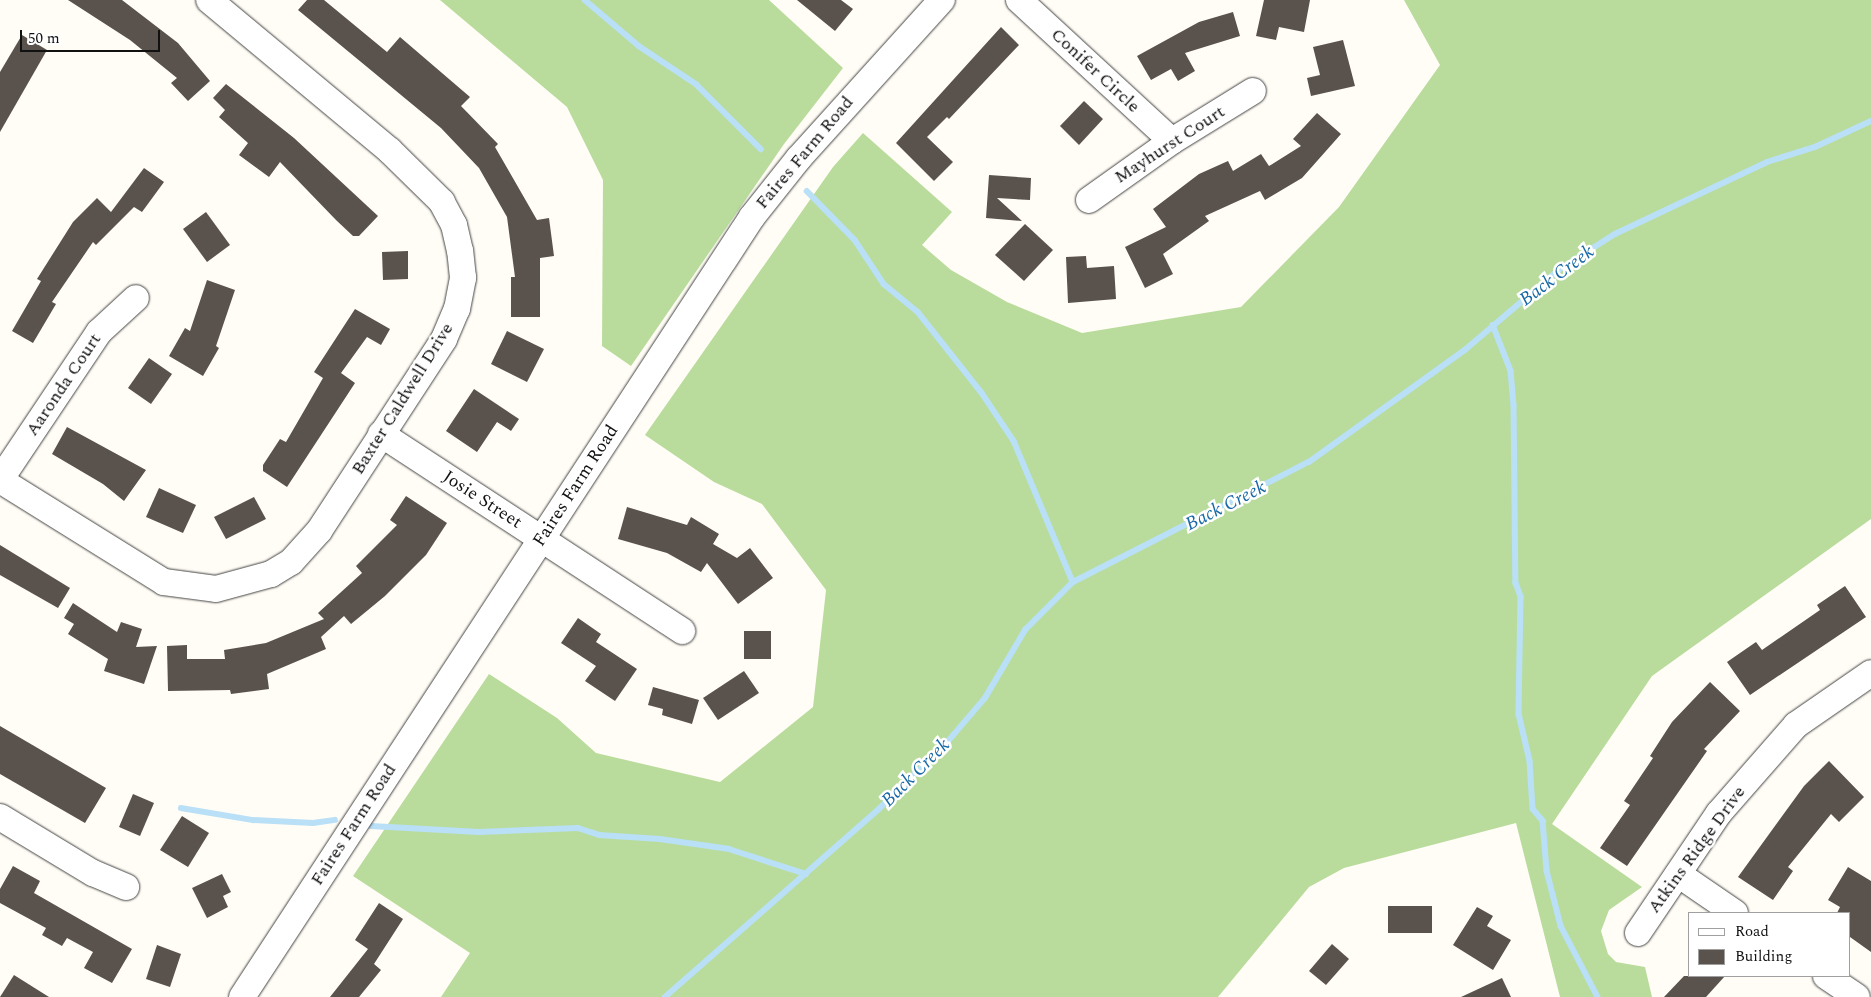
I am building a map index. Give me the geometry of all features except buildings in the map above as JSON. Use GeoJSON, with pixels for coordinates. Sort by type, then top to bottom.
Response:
{"type":"FeatureCollection","features":[{"type":"Feature","properties":{"kind":"street","name":"Baxter Caldwell Drive"},"geometry":{"type":"LineString","coordinates":[[0,480],[164,582],[216,589],[256,580],[290,562],[319,531],[444,339],[457,309],[462,278],[454,225],[442,202],[389,150],[209,0]]}},
{"type":"Feature","properties":{"kind":"street","name":"Faires Farm Road"},"geometry":{"type":"LineString","coordinates":[[242,997],[752,217],[799,158],[942,0]]}},
{"type":"Feature","properties":{"kind":"street","name":"Conifer Circle"},"geometry":{"type":"LineString","coordinates":[[1018,0],[1172,141]]}},
{"type":"Feature","properties":{"kind":"street","name":"Mayhurst Court"},"geometry":{"type":"LineString","coordinates":[[1089,200],[1172,141],[1253,92]]}},
{"type":"Feature","properties":{"kind":"street","name":"Aaronda Court"},"geometry":{"type":"LineString","coordinates":[[0,480],[99,332],[136,298]]}},
{"type":"Feature","properties":{"kind":"street","name":"Josie Street"},"geometry":{"type":"LineString","coordinates":[[381,434],[682,631]]}},
{"type":"Feature","properties":{"kind":"street","name":"Atkins Ridge Drive"},"geometry":{"type":"LineString","coordinates":[[1638,933],[1719,813],[1796,725],[1871,672]]}},
{"type":"Feature","properties":{"kind":"street"},"geometry":{"type":"LineString","coordinates":[[0,817],[93,873],[126,887]]}},
{"type":"Feature","properties":{"kind":"street"},"geometry":{"type":"LineString","coordinates":[[1678,874],[1734,912]]}},
{"type":"Feature","properties":{"kind":"street"},"geometry":{"type":"LineString","coordinates":[[1827,977],[1857,997]]}},
{"type":"Feature","properties":{"kind":"green space"},"geometry":{"type":"Polygon","coordinates":[[[440,0],[769,0],[843,68],[784,144],[631,366],[602,346],[603,180],[567,107],[440,0]]]}},
{"type":"Feature","properties":{"kind":"green space"},"geometry":{"type":"Polygon","coordinates":[[[1404,0],[1871,0],[1871,519],[1652,676],[1552,824],[1642,887],[1609,910],[1601,931],[1608,954],[1616,962],[1645,967],[1652,997],[1560,997],[1516,823],[1344,868],[1309,887],[1218,997],[441,997],[470,953],[353,876],[489,674],[557,718],[596,753],[720,782],[813,707],[826,590],[762,504],[714,482],[645,435],[833,167],[863,133],[952,212],[922,245],[951,270],[1007,302],[1082,333],[1241,307],[1339,207],[1440,65],[1404,0]]]}},
{"type":"Feature","properties":{"kind":"waterway"},"geometry":{"type":"LineString","coordinates":[[585,0],[639,46],[696,84],[761,149]]}},
{"type":"Feature","properties":{"kind":"waterway","name":"Back Creek"},"geometry":{"type":"LineString","coordinates":[[665,997],[879,809],[944,746],[985,698],[1025,630],[1073,582],[1309,462],[1466,349],[1560,269],[1615,234],[1767,162],[1815,147],[1871,121]]}},
{"type":"Feature","properties":{"kind":"waterway"},"geometry":{"type":"LineString","coordinates":[[807,191],[855,240],[884,284],[918,312],[982,393],[1014,441],[1073,582]]}},
{"type":"Feature","properties":{"kind":"waterway"},"geometry":{"type":"LineString","coordinates":[[1493,325],[1511,371],[1514,405],[1516,583],[1521,597],[1519,714],[1530,761],[1533,809],[1543,821],[1547,871],[1561,926],[1598,997]]}},
{"type":"Feature","properties":{"kind":"waterway"},"geometry":{"type":"LineString","coordinates":[[181,808],[253,820],[313,823],[335,820]]}},
{"type":"Feature","properties":{"kind":"waterway"},"geometry":{"type":"LineString","coordinates":[[371,826],[479,832],[578,828],[599,835],[660,839],[729,849],[806,874]]}}]}
